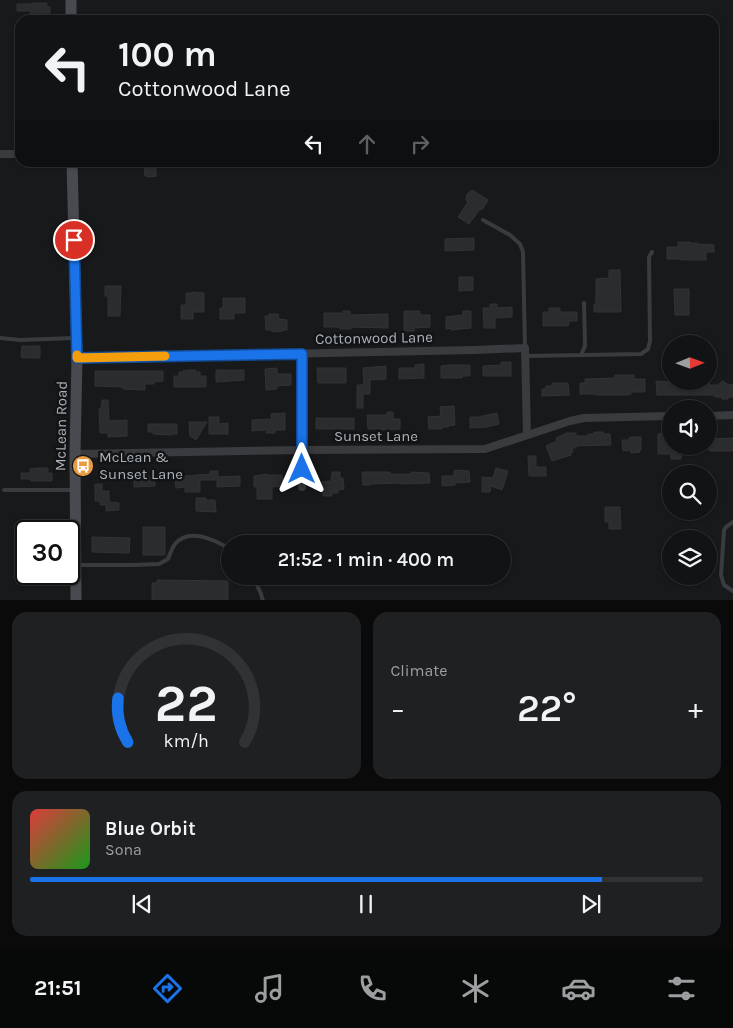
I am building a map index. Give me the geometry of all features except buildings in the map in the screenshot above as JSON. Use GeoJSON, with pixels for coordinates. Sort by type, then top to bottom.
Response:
{"type":"FeatureCollection","features":[{"type":"Feature","properties":{"kind":"street"},"geometry":{"type":"LineString","coordinates":[[71,0],[71,15]]}},
{"type":"Feature","properties":{"kind":"street"},"geometry":{"type":"LineString","coordinates":[[0,154],[15,154]]}},
{"type":"Feature","properties":{"kind":"street","name":"McLean Road"},"geometry":{"type":"LineString","coordinates":[[72,167],[77,358],[75,520]]}},
{"type":"Feature","properties":{"kind":"street","name":"Cottonwood Lane"},"geometry":{"type":"LineString","coordinates":[[77,358],[474,350],[525,352]]}},
{"type":"Feature","properties":{"kind":"street"},"geometry":{"type":"LineString","coordinates":[[525,352],[527,434]]}},
{"type":"Feature","properties":{"kind":"street"},"geometry":{"type":"LineString","coordinates":[[302,354],[302,487]]}},
{"type":"Feature","properties":{"kind":"street"},"geometry":{"type":"LineString","coordinates":[[717,416],[733,415]]}},
{"type":"Feature","properties":{"kind":"street","name":"Sunset Lane"},"geometry":{"type":"LineString","coordinates":[[75,454],[485,449],[527,434],[584,418],[662,416]]}},
{"type":"Feature","properties":{"kind":"street","name":"McLean Road"},"geometry":{"type":"LineString","coordinates":[[76,585],[76,600]]}},
{"type":"Feature","properties":{"kind":"lane"},"geometry":{"type":"LineString","coordinates":[[483,220],[510,235],[520,244],[523,252],[525,352],[581,355],[641,354],[648,349],[650,341],[649,257],[652,252]]}},
{"type":"Feature","properties":{"kind":"lane"},"geometry":{"type":"LineString","coordinates":[[581,355],[584,346],[584,303]]}},
{"type":"Feature","properties":{"kind":"lane"},"geometry":{"type":"LineString","coordinates":[[0,338],[20,340],[76,338]]}},
{"type":"Feature","properties":{"kind":"lane"},"geometry":{"type":"LineString","coordinates":[[4,490],[75,490]]}},
{"type":"Feature","properties":{"kind":"lane"},"geometry":{"type":"LineString","coordinates":[[733,522],[724,530],[721,575],[724,585],[733,591]]}},
{"type":"Feature","properties":{"kind":"lane"},"geometry":{"type":"LineString","coordinates":[[80,565],[159,564],[168,559],[174,546],[180,539],[188,536],[202,536],[221,543]]}},
{"type":"Feature","properties":{"kind":"lane"},"geometry":{"type":"LineString","coordinates":[[257,585],[262,600]]}},
{"type":"Feature","properties":{"kind":"slow traffic"},"geometry":{"type":"LineString","coordinates":[[77,355],[77,358],[165,356]]}},
{"type":"Feature","properties":{"kind":"place","name":"McLean & Sunset Lane"},"geometry":{"type":"Point","coordinates":[83,466]}},
{"type":"Feature","properties":{"kind":"route"},"geometry":{"type":"LineString","coordinates":[[74,240],[77,358],[302,354],[302,469]]}}]}
